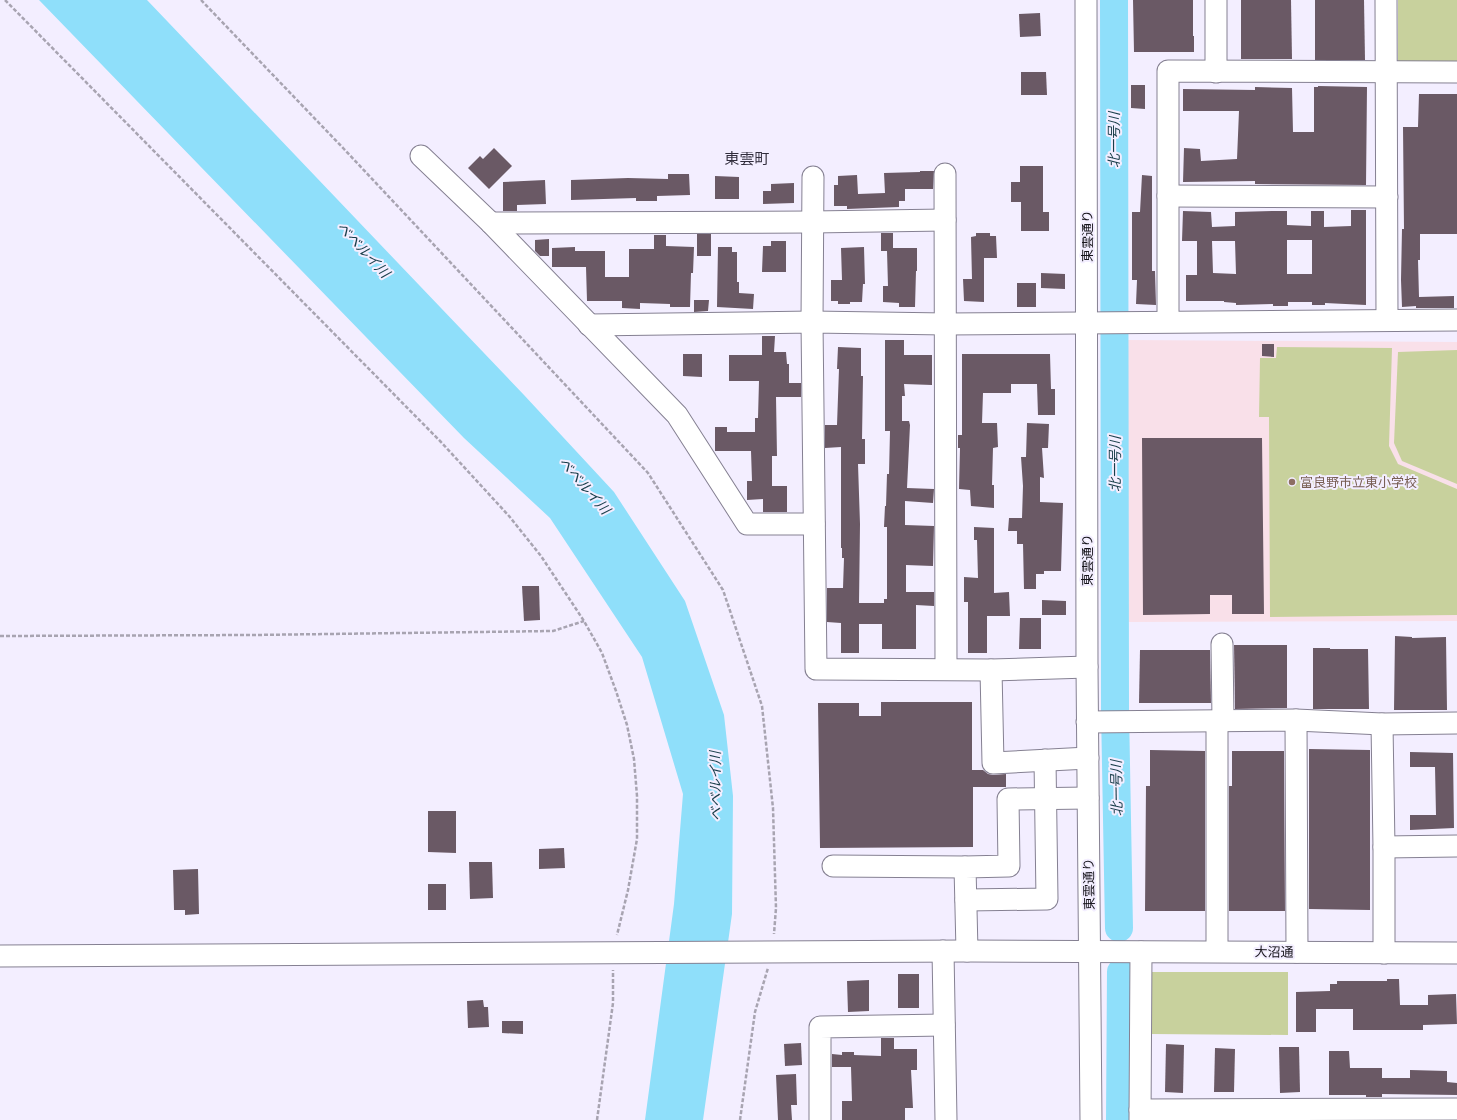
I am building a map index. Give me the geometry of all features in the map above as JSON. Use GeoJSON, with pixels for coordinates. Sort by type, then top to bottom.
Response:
{"type":"FeatureCollection","features":[{"type":"Feature","properties":{"kind":"street","name":"東雲通り"},"geometry":{"type":"LineString","coordinates":[[1086,0],[1106,322],[1087,667],[1091,1120]]}},
{"type":"Feature","properties":{"kind":"street"},"geometry":{"type":"LineString","coordinates":[[1216,0],[1216,72]]}},
{"type":"Feature","properties":{"kind":"street"},"geometry":{"type":"LineString","coordinates":[[1386,0],[1387,320]]}},
{"type":"Feature","properties":{"kind":"street"},"geometry":{"type":"LineString","coordinates":[[1168,322],[1168,71],[1457,72]]}},
{"type":"Feature","properties":{"kind":"street"},"geometry":{"type":"LineString","coordinates":[[421,156],[491,223],[677,415],[747,524],[814,524]]}},
{"type":"Feature","properties":{"kind":"street"},"geometry":{"type":"LineString","coordinates":[[945,174],[946,669]]}},
{"type":"Feature","properties":{"kind":"street"},"geometry":{"type":"LineString","coordinates":[[813,177],[812,322],[816,669],[990,670],[1087,667]]}},
{"type":"Feature","properties":{"kind":"street"},"geometry":{"type":"LineString","coordinates":[[1168,196],[1387,197]]}},
{"type":"Feature","properties":{"kind":"street"},"geometry":{"type":"LineString","coordinates":[[491,223],[945,220]]}},
{"type":"Feature","properties":{"kind":"street"},"geometry":{"type":"LineString","coordinates":[[589,325],[812,322],[946,324],[1457,320]]}},
{"type":"Feature","properties":{"kind":"street"},"geometry":{"type":"LineString","coordinates":[[1217,951],[1222,644]]}},
{"type":"Feature","properties":{"kind":"street"},"geometry":{"type":"LineString","coordinates":[[990,670],[994,763],[1088,758]]}},
{"type":"Feature","properties":{"kind":"street"},"geometry":{"type":"LineString","coordinates":[[1296,720],[1298,952]]}},
{"type":"Feature","properties":{"kind":"street"},"geometry":{"type":"LineString","coordinates":[[1087,722],[1296,720],[1382,724],[1457,724]]}},
{"type":"Feature","properties":{"kind":"street"},"geometry":{"type":"LineString","coordinates":[[1382,724],[1384,953]]}},
{"type":"Feature","properties":{"kind":"street"},"geometry":{"type":"LineString","coordinates":[[966,900],[1047,899],[1045,760]]}},
{"type":"Feature","properties":{"kind":"street"},"geometry":{"type":"LineString","coordinates":[[833,866],[1009,866],[1008,799],[1088,798]]}},
{"type":"Feature","properties":{"kind":"street"},"geometry":{"type":"LineString","coordinates":[[1384,847],[1457,846]]}},
{"type":"Feature","properties":{"kind":"street"},"geometry":{"type":"LineString","coordinates":[[965,866],[967,951]]}},
{"type":"Feature","properties":{"kind":"street","name":"大沼通"},"geometry":{"type":"LineString","coordinates":[[0,956],[770,951],[1217,951],[1457,953]]}},
{"type":"Feature","properties":{"kind":"street"},"geometry":{"type":"LineString","coordinates":[[943,951],[946,1120]]}},
{"type":"Feature","properties":{"kind":"street"},"geometry":{"type":"LineString","coordinates":[[1141,952],[1140,1115],[1457,1109]]}},
{"type":"Feature","properties":{"kind":"street"},"geometry":{"type":"LineString","coordinates":[[820,1120],[820,1027],[944,1025]]}},
{"type":"Feature","properties":{"kind":"path"},"geometry":{"type":"LineString","coordinates":[[5,0],[441,442],[509,516],[537,550],[584,620],[602,653],[627,725],[634,759],[637,796],[637,839],[616,952],[613,1003],[597,1120]]}},
{"type":"Feature","properties":{"kind":"path"},"geometry":{"type":"LineString","coordinates":[[201,0],[355,160],[648,473],[723,590],[762,706],[773,808],[776,908],[770,951],[755,1012],[740,1120]]}},
{"type":"Feature","properties":{"kind":"path"},"geometry":{"type":"LineString","coordinates":[[0,636],[253,635],[553,631],[584,620]]}},
{"type":"Feature","properties":{"kind":"shaded area","name":"富良野市立東小学校"},"geometry":{"type":"Polygon","coordinates":[[[1126,340],[1457,342],[1457,621],[1128,622],[1126,340]]]}},
{"type":"Feature","properties":{"kind":"green space"},"geometry":{"type":"Polygon","coordinates":[[[1398,0],[1457,0],[1457,62],[1398,61],[1398,0]]]}},
{"type":"Feature","properties":{"kind":"green space"},"geometry":{"type":"Polygon","coordinates":[[[1277,347],[1392,348],[1389,446],[1398,464],[1457,489],[1457,615],[1270,617],[1269,417],[1259,417],[1260,358],[1276,358],[1277,347]]]}},
{"type":"Feature","properties":{"kind":"green space"},"geometry":{"type":"Polygon","coordinates":[[[1457,350],[1457,484],[1402,461],[1394,443],[1398,352],[1457,350]]]}},
{"type":"Feature","properties":{"kind":"green space"},"geometry":{"type":"Polygon","coordinates":[[[1150,972],[1288,972],[1288,1035],[1150,1034],[1150,972]]]}},
{"type":"Feature","properties":{"kind":"water","name":"ベベルイ川"},"geometry":{"type":"Polygon","coordinates":[[[39,0],[147,0],[524,395],[614,492],[685,601],[724,715],[733,796],[732,914],[703,1120],[645,1120],[674,904],[683,794],[642,657],[550,518],[464,438],[39,0]]]}},
{"type":"Feature","properties":{"kind":"building"},"geometry":{"type":"Polygon","coordinates":[[[1133,0],[1193,0],[1194,52],[1134,52],[1133,0]]]}},
{"type":"Feature","properties":{"kind":"building"},"geometry":{"type":"Polygon","coordinates":[[[1241,0],[1291,0],[1292,59],[1241,59],[1241,0]]]}},
{"type":"Feature","properties":{"kind":"building"},"geometry":{"type":"Polygon","coordinates":[[[1315,0],[1364,0],[1365,60],[1315,60],[1315,0]]]}},
{"type":"Feature","properties":{"kind":"building"},"geometry":{"type":"Polygon","coordinates":[[[1040,13],[1041,36],[1020,37],[1019,14],[1040,13]]]}},
{"type":"Feature","properties":{"kind":"building"},"geometry":{"type":"Polygon","coordinates":[[[1021,72],[1046,72],[1047,95],[1021,95],[1021,72]]]}},
{"type":"Feature","properties":{"kind":"building"},"geometry":{"type":"Polygon","coordinates":[[[1131,85],[1145,85],[1145,109],[1131,108],[1131,85]]]}},
{"type":"Feature","properties":{"kind":"building"},"geometry":{"type":"Polygon","coordinates":[[[1255,87],[1292,88],[1293,132],[1314,132],[1314,87],[1367,87],[1366,185],[1255,184],[1255,181],[1183,182],[1184,148],[1200,149],[1201,161],[1237,159],[1239,111],[1183,111],[1183,89],[1255,90],[1255,87]]]}},
{"type":"Feature","properties":{"kind":"building"},"geometry":{"type":"Polygon","coordinates":[[[1419,94],[1457,94],[1457,234],[1420,234],[1420,260],[1418,260],[1419,297],[1454,296],[1454,308],[1416,308],[1416,306],[1402,307],[1402,229],[1404,229],[1403,127],[1418,127],[1419,94]]]}},
{"type":"Feature","properties":{"kind":"building"},"geometry":{"type":"Polygon","coordinates":[[[494,148],[512,166],[489,189],[468,168],[480,156],[483,159],[494,148]]]}},
{"type":"Feature","properties":{"kind":"building"},"geometry":{"type":"Polygon","coordinates":[[[1020,166],[1043,166],[1043,212],[1049,212],[1049,231],[1021,231],[1021,202],[1011,202],[1011,182],[1020,182],[1020,166]]]}},
{"type":"Feature","properties":{"kind":"building"},"geometry":{"type":"Polygon","coordinates":[[[934,171],[933,189],[905,189],[905,201],[899,201],[899,207],[847,209],[847,206],[834,206],[834,185],[838,185],[838,176],[857,175],[858,194],[885,193],[884,173],[934,171]]]}},
{"type":"Feature","properties":{"kind":"building"},"geometry":{"type":"Polygon","coordinates":[[[668,174],[689,174],[690,195],[657,196],[657,201],[636,201],[636,198],[571,200],[571,180],[628,178],[668,179],[668,174]]]}},
{"type":"Feature","properties":{"kind":"building"},"geometry":{"type":"Polygon","coordinates":[[[1142,175],[1152,176],[1152,271],[1155,271],[1156,305],[1136,304],[1137,280],[1132,280],[1132,212],[1140,212],[1142,175]]]}},
{"type":"Feature","properties":{"kind":"building"},"geometry":{"type":"Polygon","coordinates":[[[715,176],[739,177],[739,199],[715,199],[715,176]]]}},
{"type":"Feature","properties":{"kind":"building"},"geometry":{"type":"Polygon","coordinates":[[[545,180],[546,204],[517,205],[517,211],[503,211],[503,182],[545,180]]]}},
{"type":"Feature","properties":{"kind":"building"},"geometry":{"type":"Polygon","coordinates":[[[794,183],[794,203],[763,204],[763,191],[771,191],[771,184],[794,183]]]}},
{"type":"Feature","properties":{"kind":"building"},"geometry":{"type":"Polygon","coordinates":[[[1351,210],[1366,210],[1366,305],[1325,303],[1325,305],[1312,305],[1312,302],[1288,302],[1288,306],[1273,306],[1273,304],[1236,305],[1236,303],[1224,301],[1186,301],[1186,275],[1197,275],[1197,241],[1182,241],[1183,211],[1211,212],[1212,227],[1235,226],[1235,212],[1273,211],[1287,211],[1287,225],[1311,226],[1311,211],[1324,211],[1324,227],[1351,226],[1351,210]],[[1287,240],[1287,274],[1312,274],[1312,240],[1287,240]],[[1212,241],[1213,273],[1236,274],[1235,241],[1212,241]]]}},
{"type":"Feature","properties":{"kind":"building"},"geometry":{"type":"Polygon","coordinates":[[[881,233],[893,233],[893,248],[917,248],[915,307],[899,307],[899,303],[883,302],[883,286],[888,286],[887,251],[881,251],[881,233]]]}},
{"type":"Feature","properties":{"kind":"building"},"geometry":{"type":"Polygon","coordinates":[[[976,233],[990,233],[990,236],[996,236],[997,258],[984,258],[984,302],[964,301],[963,279],[972,279],[971,237],[976,236],[976,233]]]}},
{"type":"Feature","properties":{"kind":"building"},"geometry":{"type":"Polygon","coordinates":[[[697,234],[711,234],[711,256],[697,256],[697,234]]]}},
{"type":"Feature","properties":{"kind":"building"},"geometry":{"type":"Polygon","coordinates":[[[654,235],[666,235],[666,246],[694,247],[693,273],[691,273],[690,307],[670,307],[670,304],[640,303],[640,309],[622,308],[622,301],[587,301],[586,267],[552,267],[552,248],[575,247],[575,251],[605,251],[605,277],[629,277],[629,249],[654,249],[654,235]]]}},
{"type":"Feature","properties":{"kind":"building"},"geometry":{"type":"Polygon","coordinates":[[[549,239],[549,256],[540,256],[535,251],[535,240],[549,239]]]}},
{"type":"Feature","properties":{"kind":"building"},"geometry":{"type":"Polygon","coordinates":[[[771,241],[786,241],[786,272],[762,272],[763,246],[771,246],[771,241]]]}},
{"type":"Feature","properties":{"kind":"building"},"geometry":{"type":"Polygon","coordinates":[[[718,247],[732,247],[732,252],[737,252],[737,282],[739,282],[739,293],[754,294],[753,309],[717,307],[718,247]]]}},
{"type":"Feature","properties":{"kind":"building"},"geometry":{"type":"Polygon","coordinates":[[[864,247],[865,284],[863,284],[862,302],[838,304],[838,301],[831,301],[831,280],[842,280],[841,248],[864,247]]]}},
{"type":"Feature","properties":{"kind":"building"},"geometry":{"type":"Polygon","coordinates":[[[1041,273],[1065,274],[1065,289],[1041,288],[1041,273]]]}},
{"type":"Feature","properties":{"kind":"building"},"geometry":{"type":"Polygon","coordinates":[[[1017,283],[1036,283],[1036,307],[1017,307],[1017,283]]]}},
{"type":"Feature","properties":{"kind":"building"},"geometry":{"type":"Polygon","coordinates":[[[694,300],[709,300],[708,311],[694,312],[694,300]]]}},
{"type":"Feature","properties":{"kind":"building"},"geometry":{"type":"Polygon","coordinates":[[[762,336],[775,336],[774,352],[786,352],[787,364],[789,364],[789,383],[801,383],[801,397],[776,397],[777,456],[772,456],[772,486],[787,486],[787,512],[763,512],[763,499],[747,500],[747,481],[752,481],[751,451],[715,451],[715,427],[727,427],[727,432],[755,432],[755,418],[758,418],[759,381],[729,381],[729,355],[762,355],[762,336]]]}},
{"type":"Feature","properties":{"kind":"building"},"geometry":{"type":"Polygon","coordinates":[[[885,340],[904,340],[904,355],[932,355],[932,385],[904,384],[905,396],[902,396],[902,421],[909,421],[910,425],[907,488],[934,489],[933,503],[905,501],[905,525],[934,526],[933,566],[906,565],[906,592],[934,592],[934,606],[916,605],[916,649],[882,649],[882,624],[859,624],[859,653],[841,653],[841,623],[827,622],[827,588],[843,588],[844,558],[842,558],[841,548],[841,447],[825,448],[825,425],[837,425],[839,369],[837,369],[838,347],[861,348],[861,376],[863,376],[862,439],[865,439],[865,464],[858,464],[860,524],[859,603],[884,603],[884,599],[887,599],[887,527],[884,527],[887,474],[889,474],[890,431],[885,431],[885,340]]]}},
{"type":"Feature","properties":{"kind":"building"},"geometry":{"type":"Polygon","coordinates":[[[1262,344],[1274,344],[1274,357],[1262,356],[1262,344]]]}},
{"type":"Feature","properties":{"kind":"building"},"geometry":{"type":"Polygon","coordinates":[[[683,354],[702,354],[702,377],[683,376],[683,354]]]}},
{"type":"Feature","properties":{"kind":"building"},"geometry":{"type":"Polygon","coordinates":[[[962,354],[1050,354],[1051,389],[1055,389],[1055,415],[1038,415],[1037,384],[1011,384],[1011,393],[983,393],[982,423],[997,423],[998,447],[993,448],[992,485],[994,485],[994,508],[971,506],[970,490],[959,489],[960,448],[958,448],[958,435],[962,435],[962,354]]]}},
{"type":"Feature","properties":{"kind":"building"},"geometry":{"type":"Polygon","coordinates":[[[1027,423],[1049,424],[1048,448],[1042,448],[1044,478],[1040,477],[1040,502],[1063,503],[1061,571],[1044,571],[1044,574],[1036,574],[1036,589],[1024,589],[1023,544],[1017,544],[1017,531],[1008,531],[1009,518],[1022,518],[1023,486],[1021,457],[1026,457],[1027,423]]]}},
{"type":"Feature","properties":{"kind":"building"},"geometry":{"type":"Polygon","coordinates":[[[1142,438],[1262,438],[1264,614],[1232,614],[1232,595],[1210,595],[1210,614],[1143,615],[1142,438]]]}},
{"type":"Feature","properties":{"kind":"building"},"geometry":{"type":"Polygon","coordinates":[[[974,527],[994,528],[994,593],[1009,592],[1010,616],[987,616],[987,653],[968,653],[968,602],[964,602],[964,577],[978,578],[977,540],[974,540],[974,527]]]}},
{"type":"Feature","properties":{"kind":"building"},"geometry":{"type":"Polygon","coordinates":[[[522,586],[539,586],[540,620],[524,621],[522,586]]]}},
{"type":"Feature","properties":{"kind":"building"},"geometry":{"type":"Polygon","coordinates":[[[1042,600],[1066,601],[1066,615],[1042,615],[1042,600]]]}},
{"type":"Feature","properties":{"kind":"building"},"geometry":{"type":"Polygon","coordinates":[[[1020,618],[1041,618],[1041,649],[1019,649],[1020,618]]]}},
{"type":"Feature","properties":{"kind":"building"},"geometry":{"type":"Polygon","coordinates":[[[1395,636],[1412,638],[1446,637],[1447,710],[1394,710],[1395,636]]]}},
{"type":"Feature","properties":{"kind":"building"},"geometry":{"type":"Polygon","coordinates":[[[1234,645],[1287,645],[1287,708],[1235,709],[1234,645]]]}},
{"type":"Feature","properties":{"kind":"building"},"geometry":{"type":"Polygon","coordinates":[[[1313,648],[1368,649],[1369,709],[1313,709],[1313,648]]]}},
{"type":"Feature","properties":{"kind":"building"},"geometry":{"type":"Polygon","coordinates":[[[1140,650],[1210,650],[1211,703],[1139,703],[1140,650]]]}},
{"type":"Feature","properties":{"kind":"building"},"geometry":{"type":"Polygon","coordinates":[[[881,702],[972,702],[972,770],[983,770],[988,774],[993,775],[1006,774],[1006,787],[973,787],[973,847],[820,848],[818,703],[859,703],[859,716],[881,716],[881,702]]]}},
{"type":"Feature","properties":{"kind":"building"},"geometry":{"type":"Polygon","coordinates":[[[1309,749],[1370,750],[1370,910],[1309,909],[1309,749]]]}},
{"type":"Feature","properties":{"kind":"building"},"geometry":{"type":"Polygon","coordinates":[[[1150,750],[1205,751],[1205,911],[1145,911],[1146,786],[1150,786],[1150,750]]]}},
{"type":"Feature","properties":{"kind":"building"},"geometry":{"type":"Polygon","coordinates":[[[1232,751],[1284,751],[1285,911],[1229,911],[1229,786],[1232,786],[1232,751]]]}},
{"type":"Feature","properties":{"kind":"building"},"geometry":{"type":"Polygon","coordinates":[[[1410,752],[1453,753],[1454,828],[1410,830],[1410,815],[1436,815],[1435,767],[1410,767],[1410,752]]]}},
{"type":"Feature","properties":{"kind":"building"},"geometry":{"type":"Polygon","coordinates":[[[428,811],[456,811],[456,853],[428,852],[428,811]]]}},
{"type":"Feature","properties":{"kind":"building"},"geometry":{"type":"Polygon","coordinates":[[[564,848],[565,868],[539,869],[539,849],[564,848]]]}},
{"type":"Feature","properties":{"kind":"building"},"geometry":{"type":"Polygon","coordinates":[[[469,862],[492,862],[493,898],[470,899],[469,862]]]}},
{"type":"Feature","properties":{"kind":"building"},"geometry":{"type":"Polygon","coordinates":[[[198,869],[199,914],[185,915],[185,910],[174,910],[173,870],[198,869]]]}},
{"type":"Feature","properties":{"kind":"building"},"geometry":{"type":"Polygon","coordinates":[[[428,884],[446,884],[446,910],[428,910],[428,884]]]}},
{"type":"Feature","properties":{"kind":"building"},"geometry":{"type":"Polygon","coordinates":[[[898,974],[919,974],[919,1008],[898,1008],[898,974]]]}},
{"type":"Feature","properties":{"kind":"building"},"geometry":{"type":"Polygon","coordinates":[[[1387,979],[1399,979],[1400,1005],[1428,1005],[1428,995],[1456,994],[1457,1024],[1423,1025],[1423,1030],[1353,1030],[1353,1009],[1316,1009],[1316,1032],[1296,1032],[1296,992],[1330,991],[1330,984],[1337,984],[1337,981],[1387,981],[1387,979]]]}},
{"type":"Feature","properties":{"kind":"building"},"geometry":{"type":"Polygon","coordinates":[[[869,980],[869,1011],[848,1012],[847,981],[869,980]]]}},
{"type":"Feature","properties":{"kind":"building"},"geometry":{"type":"Polygon","coordinates":[[[483,1000],[484,1007],[488,1007],[489,1027],[468,1028],[467,1001],[483,1000]]]}},
{"type":"Feature","properties":{"kind":"building"},"geometry":{"type":"Polygon","coordinates":[[[502,1021],[523,1021],[523,1034],[502,1033],[502,1021]]]}},
{"type":"Feature","properties":{"kind":"building"},"geometry":{"type":"Polygon","coordinates":[[[881,1038],[894,1038],[894,1049],[917,1049],[917,1070],[911,1070],[913,1108],[905,1108],[905,1120],[842,1120],[842,1101],[852,1101],[851,1067],[832,1067],[832,1054],[842,1055],[842,1052],[854,1052],[854,1055],[881,1056],[881,1038]]]}},
{"type":"Feature","properties":{"kind":"building"},"geometry":{"type":"Polygon","coordinates":[[[801,1043],[802,1065],[785,1066],[784,1044],[801,1043]]]}},
{"type":"Feature","properties":{"kind":"building"},"geometry":{"type":"Polygon","coordinates":[[[1166,1044],[1184,1045],[1183,1093],[1165,1092],[1166,1044]]]}},
{"type":"Feature","properties":{"kind":"building"},"geometry":{"type":"Polygon","coordinates":[[[1279,1047],[1299,1047],[1300,1092],[1280,1093],[1279,1047]]]}},
{"type":"Feature","properties":{"kind":"building"},"geometry":{"type":"Polygon","coordinates":[[[1215,1048],[1235,1049],[1234,1092],[1214,1092],[1215,1048]]]}},
{"type":"Feature","properties":{"kind":"building"},"geometry":{"type":"Polygon","coordinates":[[[1329,1051],[1349,1051],[1350,1068],[1382,1068],[1382,1078],[1410,1078],[1410,1070],[1447,1071],[1447,1082],[1457,1083],[1457,1095],[1382,1094],[1382,1097],[1366,1097],[1366,1095],[1329,1095],[1329,1051]]]}},
{"type":"Feature","properties":{"kind":"building"},"geometry":{"type":"Polygon","coordinates":[[[796,1074],[797,1105],[791,1105],[792,1120],[778,1120],[776,1075],[796,1074]]]}},
{"type":"Feature","properties":{"kind":"waterway","name":"北一号川"},"geometry":{"type":"LineString","coordinates":[[1114,0],[1115,710],[1119,928]]}},
{"type":"Feature","properties":{"kind":"waterway","name":"北一号川"},"geometry":{"type":"LineString","coordinates":[[1120,1120],[1121,972]]}},
{"type":"Feature","properties":{"kind":"place","name":"富良野市立東小学校"},"geometry":{"type":"Point","coordinates":[1292,482]}},
{"type":"Feature","properties":{"kind":"district","name":"東雲町"},"geometry":{"type":"Point","coordinates":[747,159]}}]}
